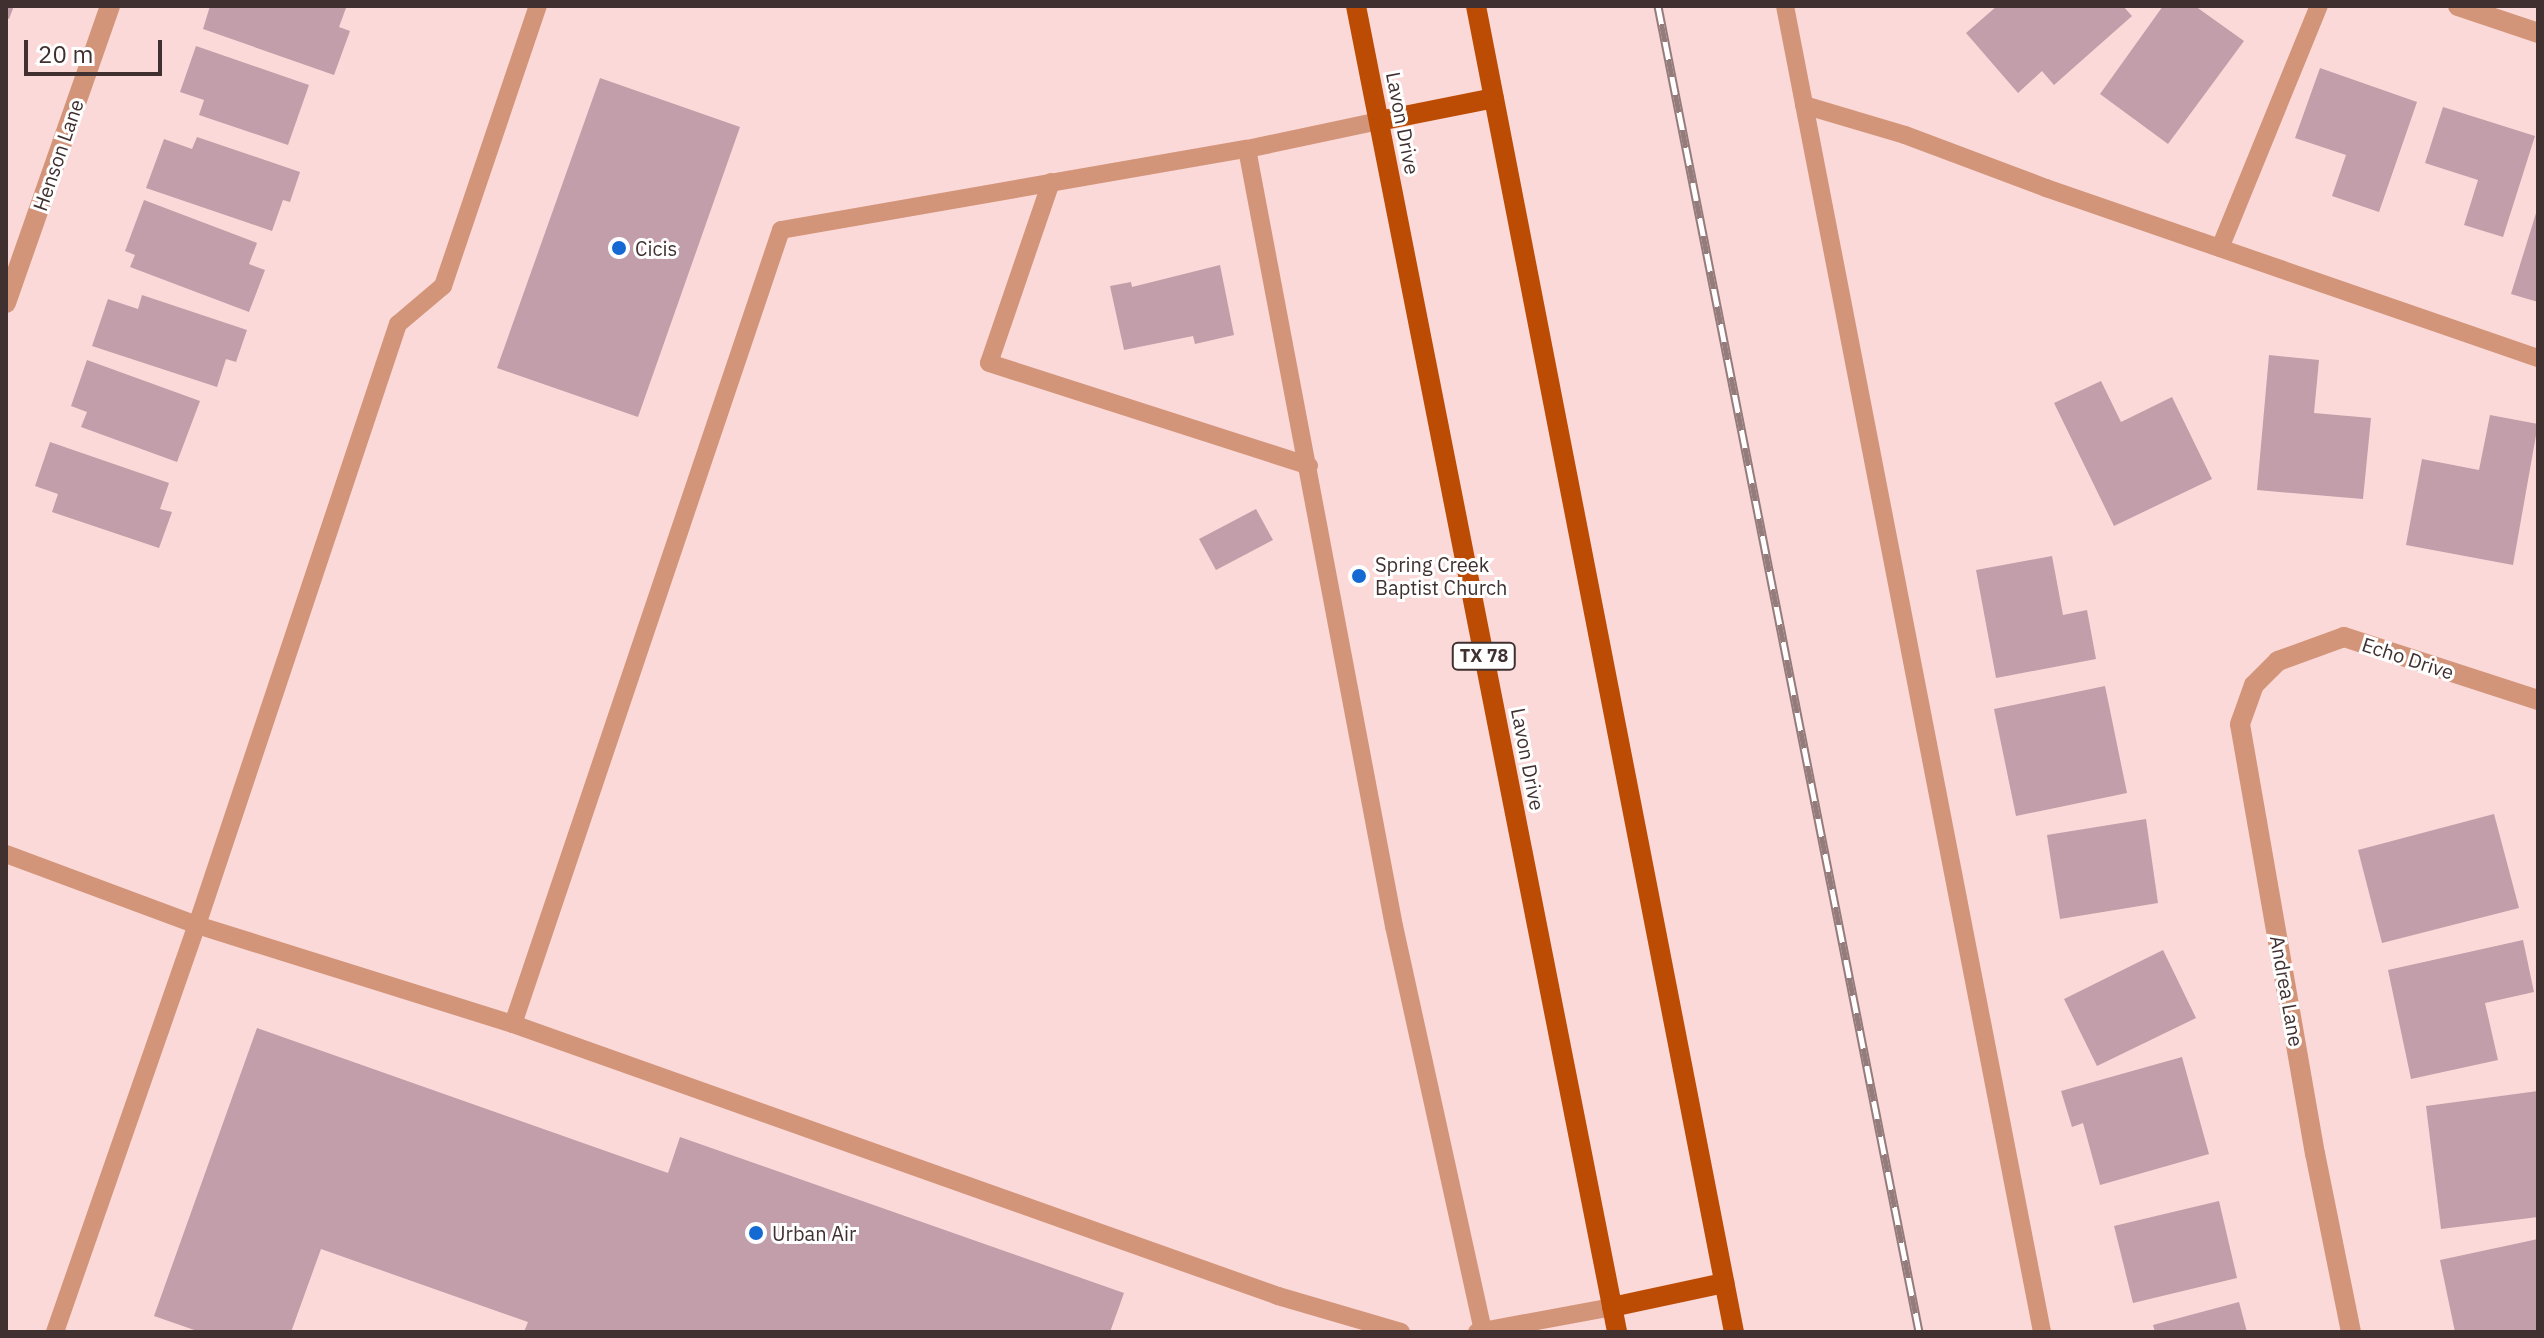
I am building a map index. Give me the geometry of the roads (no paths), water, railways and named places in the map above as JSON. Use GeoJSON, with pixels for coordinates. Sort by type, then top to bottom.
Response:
{"type":"FeatureCollection","features":[{"type":"Feature","properties":{"kind":"main road","name":"Lavon Drive"},"geometry":{"type":"LineString","coordinates":[[1356,6],[1617,1332]]}},
{"type":"Feature","properties":{"kind":"main road"},"geometry":{"type":"LineString","coordinates":[[1476,6],[1734,1332]]}},
{"type":"Feature","properties":{"kind":"main road"},"geometry":{"type":"LineString","coordinates":[[1379,121],[1494,98]]}},
{"type":"Feature","properties":{"kind":"main road"},"geometry":{"type":"LineString","coordinates":[[1612,1307],[1724,1283]]}},
{"type":"Feature","properties":{"kind":"street","name":"Henson Lane"},"geometry":{"type":"LineString","coordinates":[[6,303],[110,6]]}},
{"type":"Feature","properties":{"kind":"street"},"geometry":{"type":"LineString","coordinates":[[2458,6],[2538,33]]}},
{"type":"Feature","properties":{"kind":"street","name":"Echo Drive"},"geometry":{"type":"LineString","coordinates":[[2278,661],[2344,637],[2538,700]]}},
{"type":"Feature","properties":{"kind":"street","name":"Andrea Lane"},"geometry":{"type":"LineString","coordinates":[[2278,661],[2254,685],[2240,724],[2315,1154],[2351,1332]]}},
{"type":"Feature","properties":{"kind":"lane"},"geometry":{"type":"LineString","coordinates":[[55,1332],[197,925],[398,324],[443,286],[538,6]]}},
{"type":"Feature","properties":{"kind":"lane"},"geometry":{"type":"LineString","coordinates":[[1785,6],[2042,1332]]}},
{"type":"Feature","properties":{"kind":"lane"},"geometry":{"type":"LineString","coordinates":[[2220,248],[2319,6]]}},
{"type":"Feature","properties":{"kind":"lane"},"geometry":{"type":"LineString","coordinates":[[1804,105],[1905,135],[2046,188],[2538,358]]}},
{"type":"Feature","properties":{"kind":"lane"},"geometry":{"type":"LineString","coordinates":[[513,1024],[781,230],[1247,149],[1379,121]]}},
{"type":"Feature","properties":{"kind":"lane"},"geometry":{"type":"LineString","coordinates":[[1247,149],[1394,926],[1481,1332],[1612,1307]]}},
{"type":"Feature","properties":{"kind":"lane"},"geometry":{"type":"LineString","coordinates":[[1051,182],[989,363],[1309,466]]}},
{"type":"Feature","properties":{"kind":"lane"},"geometry":{"type":"LineString","coordinates":[[6,854],[197,925],[513,1024],[1278,1296],[1401,1332]]}},
{"type":"Feature","properties":{"kind":"railway"},"geometry":{"type":"LineString","coordinates":[[1658,6],[1919,1332]]}},
{"type":"Feature","properties":{"kind":"place","name":"Cicis"},"geometry":{"type":"Point","coordinates":[619,248]}},
{"type":"Feature","properties":{"kind":"place","name":"Spring Creek Baptist Church"},"geometry":{"type":"Point","coordinates":[1359,576]}},
{"type":"Feature","properties":{"kind":"place","name":"Urban Air"},"geometry":{"type":"Point","coordinates":[756,1233]}}]}
